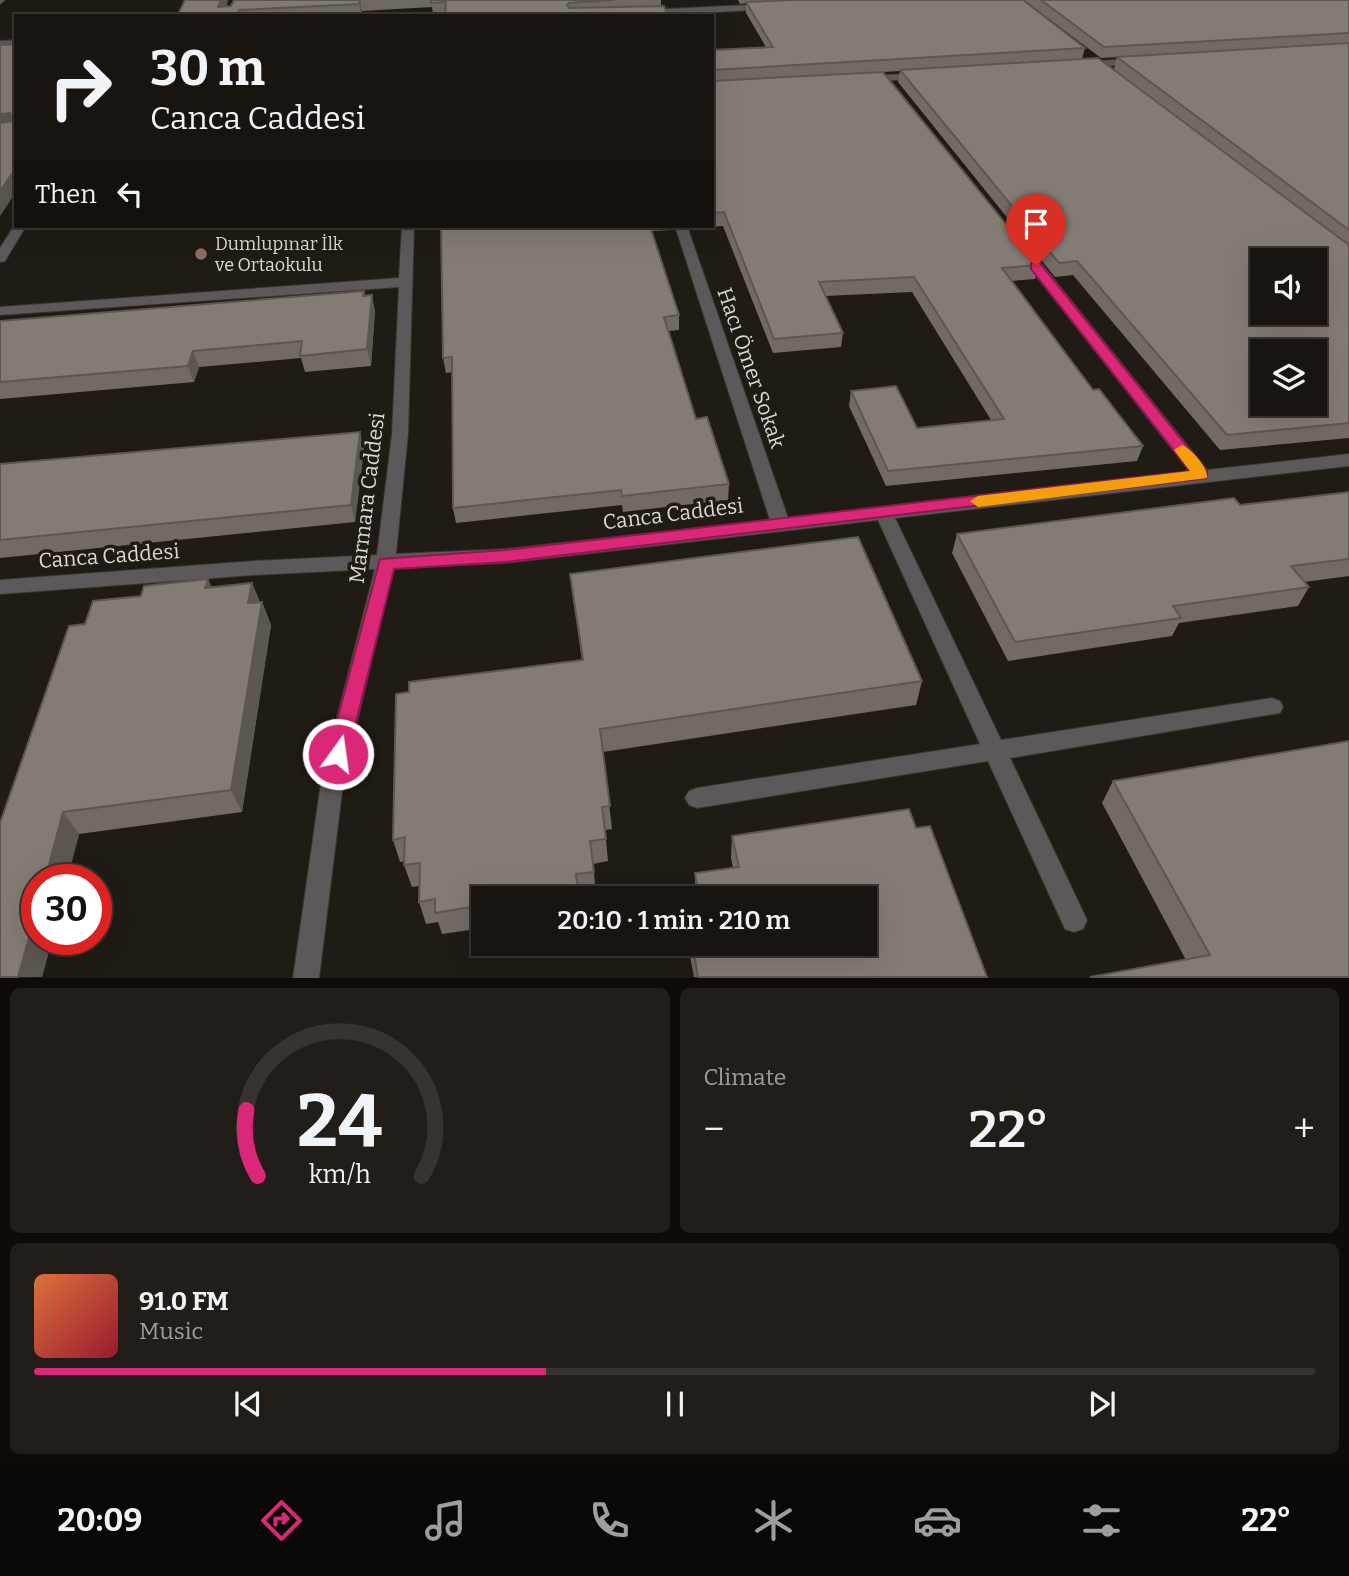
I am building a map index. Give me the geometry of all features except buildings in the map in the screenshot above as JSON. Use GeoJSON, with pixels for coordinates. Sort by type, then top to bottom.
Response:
{"type":"FeatureCollection","features":[{"type":"Feature","properties":{"kind":"street"},"geometry":{"type":"LineString","coordinates":[[718,0],[723,9]]}},
{"type":"Feature","properties":{"kind":"street"},"geometry":{"type":"LineString","coordinates":[[628,13],[777,6]]}},
{"type":"Feature","properties":{"kind":"street"},"geometry":{"type":"LineString","coordinates":[[1089,56],[1110,72]]}},
{"type":"Feature","properties":{"kind":"street"},"geometry":{"type":"LineString","coordinates":[[1073,65],[1153,60]]}},
{"type":"Feature","properties":{"kind":"street"},"geometry":{"type":"LineString","coordinates":[[853,80],[891,84],[940,75]]}},
{"type":"Feature","properties":{"kind":"street","name":"Marmara Caddesi"},"geometry":{"type":"LineString","coordinates":[[306,978],[333,776],[386,563],[400,433],[408,228]]}},
{"type":"Feature","properties":{"kind":"street","name":"Hacı Ömer Sokak"},"geometry":{"type":"LineString","coordinates":[[682,228],[781,524]]}},
{"type":"Feature","properties":{"kind":"street"},"geometry":{"type":"LineString","coordinates":[[0,235],[17,230]]}},
{"type":"Feature","properties":{"kind":"street"},"geometry":{"type":"LineString","coordinates":[[0,258],[17,230]]}},
{"type":"Feature","properties":{"kind":"street"},"geometry":{"type":"LineString","coordinates":[[1014,239],[1202,475]]}},
{"type":"Feature","properties":{"kind":"street"},"geometry":{"type":"LineString","coordinates":[[0,311],[407,282]]}},
{"type":"Feature","properties":{"kind":"street","name":"Canca Caddesi"},"geometry":{"type":"LineString","coordinates":[[0,587],[254,568],[506,556],[1349,460]]}},
{"type":"Feature","properties":{"kind":"street"},"geometry":{"type":"LineString","coordinates":[[883,512],[1074,920]]}},
{"type":"Feature","properties":{"kind":"street"},"geometry":{"type":"LineString","coordinates":[[697,798],[1272,707]]}},
{"type":"Feature","properties":{"kind":"slow traffic"},"geometry":{"type":"LineString","coordinates":[[978,501],[1202,475],[1182,450]]}},
{"type":"Feature","properties":{"kind":"place","name":"Dumlupınar İlk ve Ortaokulu"},"geometry":{"type":"Point","coordinates":[201,254]}},
{"type":"Feature","properties":{"kind":"route"},"geometry":{"type":"LineString","coordinates":[[338,754],[386,563],[506,556],[1202,475],[1036,266]]}}]}
